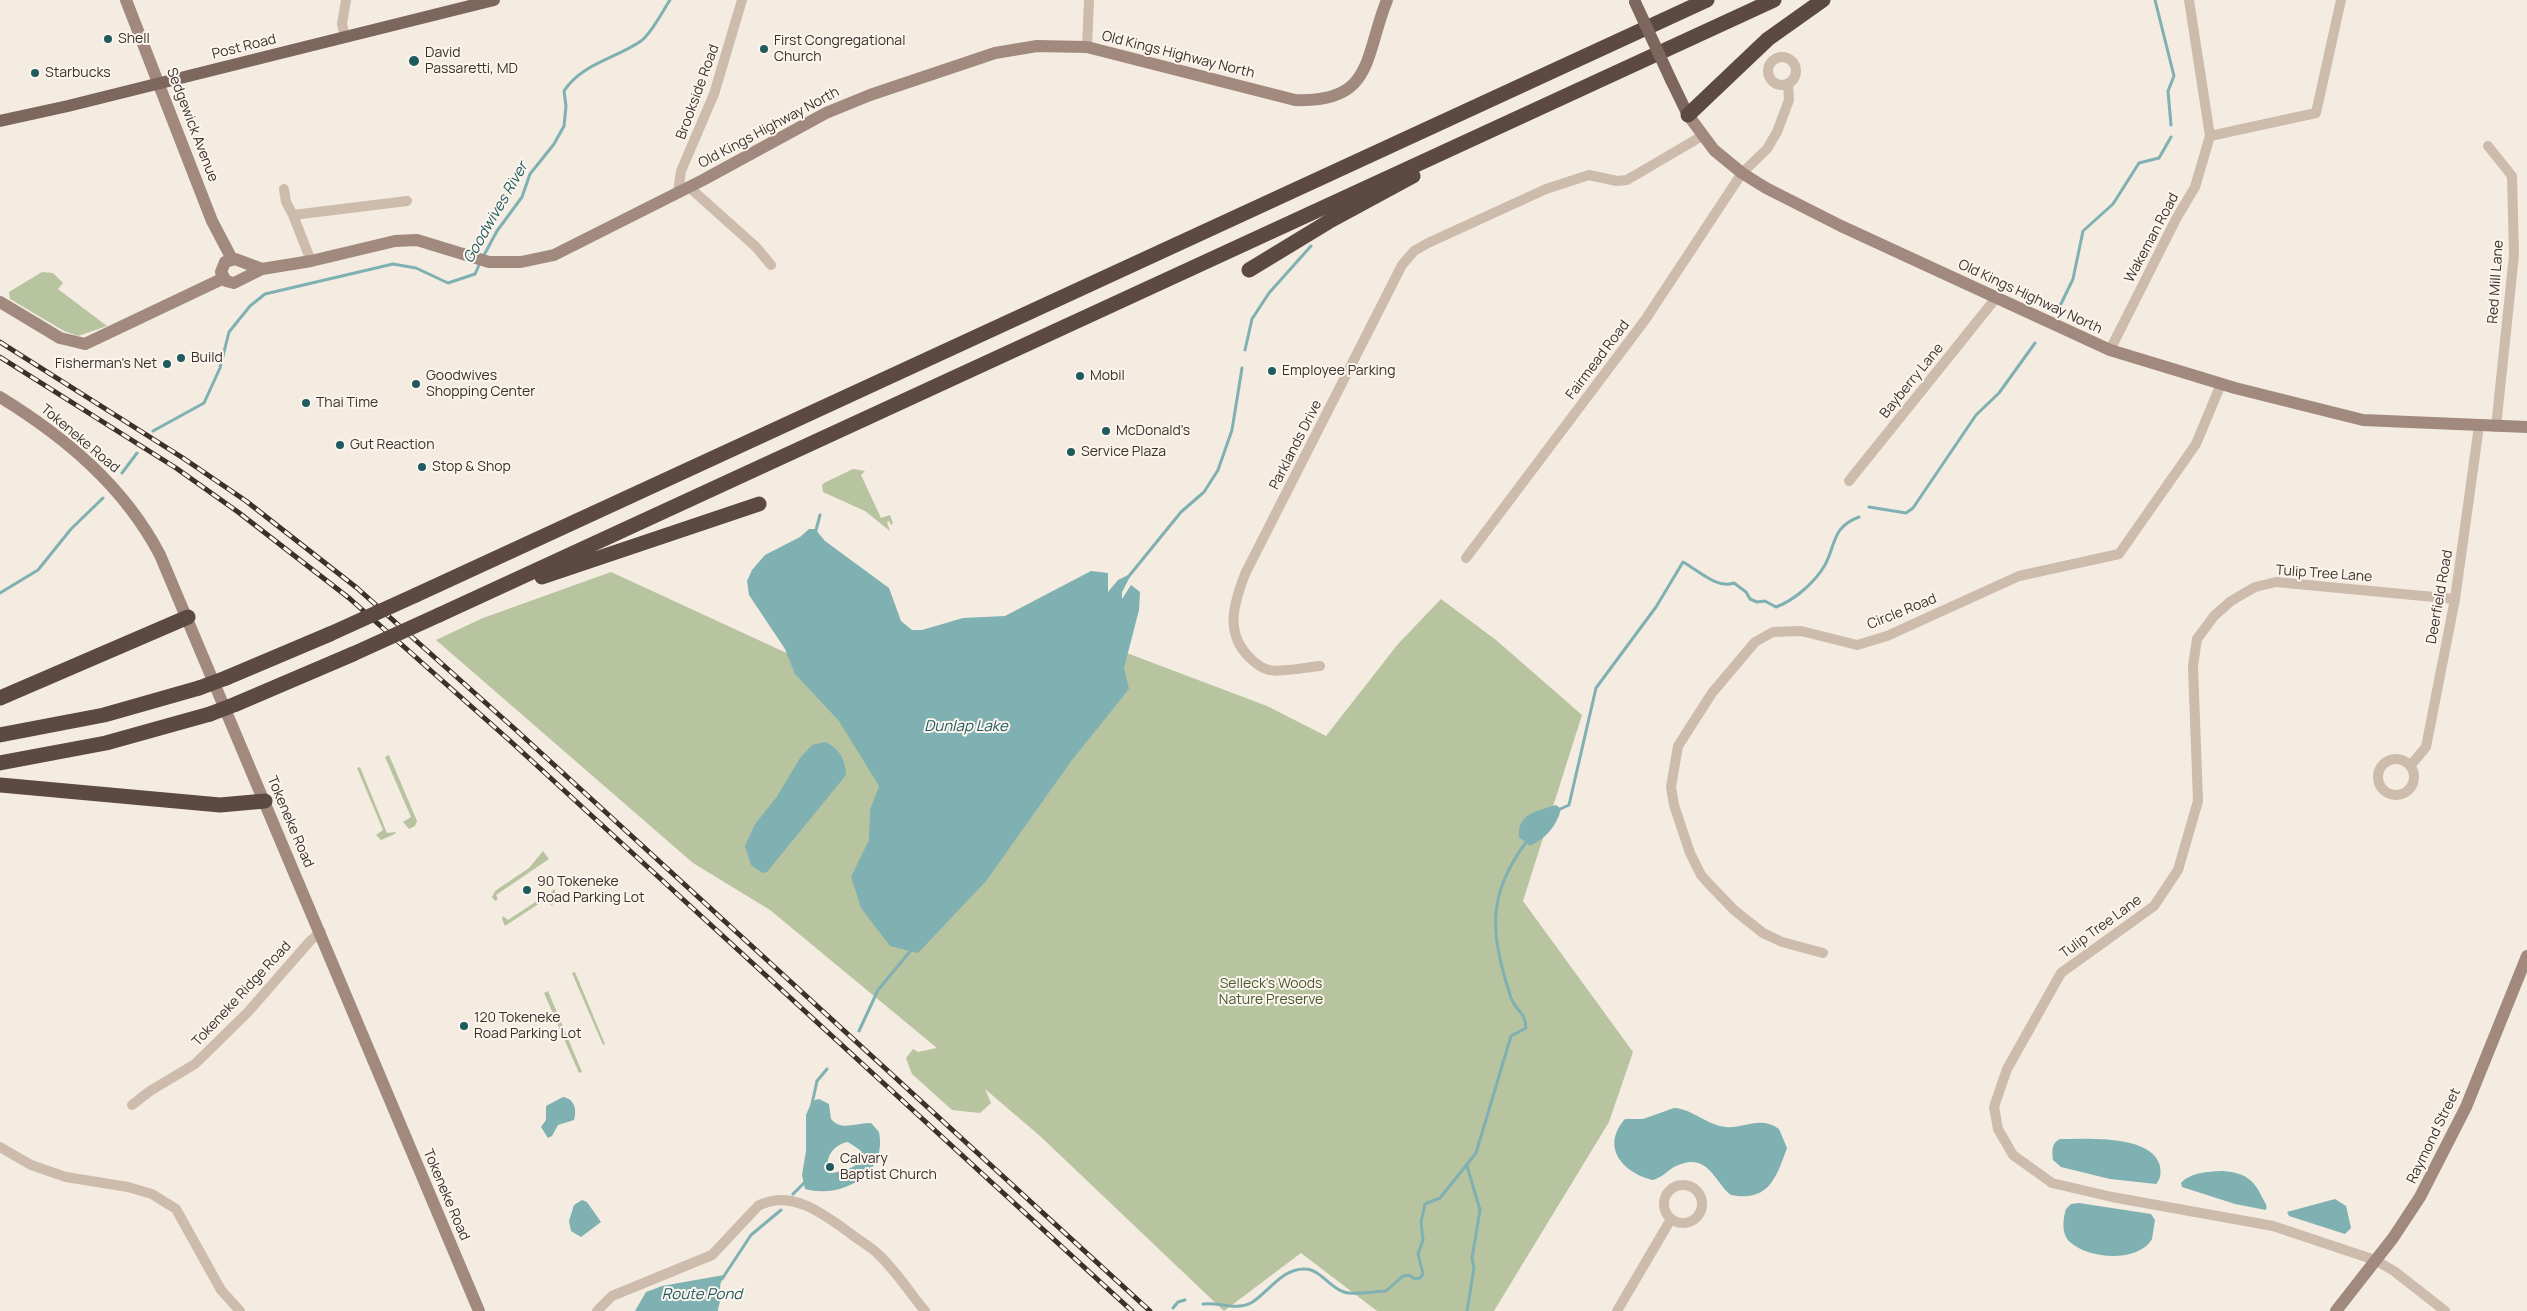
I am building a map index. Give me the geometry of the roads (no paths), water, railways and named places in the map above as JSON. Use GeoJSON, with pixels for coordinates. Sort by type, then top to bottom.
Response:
{"type":"FeatureCollection","features":[{"type":"Feature","properties":{"kind":"highway"},"geometry":{"type":"LineString","coordinates":[[0,734],[104,715],[199,688],[330,634],[1707,0]]}},
{"type":"Feature","properties":{"kind":"highway"},"geometry":{"type":"LineString","coordinates":[[0,763],[106,743],[210,714],[354,654],[1774,0]]}},
{"type":"Feature","properties":{"kind":"highway"},"geometry":{"type":"LineString","coordinates":[[1688,114],[1768,39],[1823,0]]}},
{"type":"Feature","properties":{"kind":"highway"},"geometry":{"type":"LineString","coordinates":[[1249,270],[1353,208],[1552,102]]}},
{"type":"Feature","properties":{"kind":"highway"},"geometry":{"type":"LineString","coordinates":[[445,612],[666,534],[759,504]]}},
{"type":"Feature","properties":{"kind":"highway"},"geometry":{"type":"LineString","coordinates":[[0,698],[188,617]]}},
{"type":"Feature","properties":{"kind":"highway"},"geometry":{"type":"LineString","coordinates":[[0,784],[220,805],[265,801]]}},
{"type":"Feature","properties":{"kind":"main road","name":"Post Road"},"geometry":{"type":"LineString","coordinates":[[0,121],[494,0]]}},
{"type":"Feature","properties":{"kind":"main road","name":"Old Kings Highway North"},"geometry":{"type":"LineString","coordinates":[[1635,1],[1688,114]]}},
{"type":"Feature","properties":{"kind":"street","name":"Sedgewick Avenue"},"geometry":{"type":"LineString","coordinates":[[126,0],[160,83],[212,221],[236,260]]}},
{"type":"Feature","properties":{"kind":"street"},"geometry":{"type":"LineString","coordinates":[[344,37],[342,24],[346,0]]}},
{"type":"Feature","properties":{"kind":"street","name":"Brookside Road"},"geometry":{"type":"LineString","coordinates":[[684,190],[681,171],[714,94],[742,0]]}},
{"type":"Feature","properties":{"kind":"street"},"geometry":{"type":"LineString","coordinates":[[1086,47],[1089,0]]}},
{"type":"Feature","properties":{"kind":"street","name":"Old Kings Highway North"},"geometry":{"type":"LineString","coordinates":[[0,302],[60,338],[85,344],[224,278],[234,283],[243,276],[262,269],[311,261],[395,240],[417,240],[489,262],[521,262],[554,255],[684,190],[826,113],[879,92],[995,53],[1037,46],[1086,47],[1295,100],[1319,101],[1335,97],[1349,87],[1363,71],[1387,0]]}},
{"type":"Feature","properties":{"kind":"street","name":"Wakeman Road"},"geometry":{"type":"LineString","coordinates":[[2110,350],[2176,219],[2195,187],[2210,136],[2190,0]]}},
{"type":"Feature","properties":{"kind":"street"},"geometry":{"type":"LineString","coordinates":[[2210,136],[2316,113],[2341,0]]}},
{"type":"Feature","properties":{"kind":"street","name":"Fairmead Road"},"geometry":{"type":"LineString","coordinates":[[1466,558],[1645,320],[1742,173],[1762,156],[1772,141],[1789,100],[1788,84]]}},
{"type":"Feature","properties":{"kind":"street","name":"Old Kings Highway North"},"geometry":{"type":"LineString","coordinates":[[1688,114],[1702,136],[1714,150],[1742,173],[1793,202],[2110,350],[2221,384],[2363,420],[2527,427]]}},
{"type":"Feature","properties":{"kind":"street","name":"Parklands Drive"},"geometry":{"type":"LineString","coordinates":[[1320,666],[1271,670],[1257,664],[1244,652],[1236,639],[1232,620],[1237,596],[1245,574],[1402,265],[1414,252],[1428,243],[1546,189],[1589,174],[1617,181],[1627,180],[1702,136]]}},
{"type":"Feature","properties":{"kind":"street","name":"Red Mill Lane"},"geometry":{"type":"LineString","coordinates":[[2488,146],[2512,176],[2514,255],[2496,427]]}},
{"type":"Feature","properties":{"kind":"street"},"geometry":{"type":"LineString","coordinates":[[284,189],[286,202],[311,261]]}},
{"type":"Feature","properties":{"kind":"street"},"geometry":{"type":"LineString","coordinates":[[684,190],[756,247],[771,265]]}},
{"type":"Feature","properties":{"kind":"street"},"geometry":{"type":"LineString","coordinates":[[293,216],[407,201]]}},
{"type":"Feature","properties":{"kind":"street"},"geometry":{"type":"LineString","coordinates":[[224,278],[221,268],[225,262],[236,260],[244,269],[243,276]]}},
{"type":"Feature","properties":{"kind":"street","name":"Old Kings Highway North"},"geometry":{"type":"LineString","coordinates":[[236,260],[262,269]]}},
{"type":"Feature","properties":{"kind":"street","name":"Bayberry Lane"},"geometry":{"type":"LineString","coordinates":[[1849,481],[1996,298]]}},
{"type":"Feature","properties":{"kind":"street","name":"Circle Road"},"geometry":{"type":"LineString","coordinates":[[1823,953],[1782,942],[1763,933],[1734,910],[1709,884],[1701,875],[1690,853],[1674,805],[1671,787],[1678,746],[1712,693],[1755,642],[1773,632],[1801,630],[1857,644],[1886,636],[2019,576],[2118,554],[2196,444],[2221,384]]}},
{"type":"Feature","properties":{"kind":"street","name":"Tokeneke Road"},"geometry":{"type":"LineString","coordinates":[[0,396],[58,436],[95,468],[120,494],[151,538],[188,617],[479,1311]]}},
{"type":"Feature","properties":{"kind":"street","name":"Deerfield Road"},"geometry":{"type":"LineString","coordinates":[[2410,766],[2426,747],[2455,599],[2479,426]]}},
{"type":"Feature","properties":{"kind":"street","name":"Tulip Tree Lane"},"geometry":{"type":"LineString","coordinates":[[2445,1311],[2394,1271],[2375,1260],[2273,1226],[2112,1197],[2052,1183],[2013,1156],[1998,1129],[1994,1107],[2007,1069],[2061,973],[2154,906],[2178,870],[2198,801],[2192,666],[2197,639],[2214,616],[2231,601],[2255,588],[2276,582],[2455,599]]}},
{"type":"Feature","properties":{"kind":"street","name":"Tokeneke Ridge Road"},"geometry":{"type":"LineString","coordinates":[[132,1106],[150,1091],[196,1064],[248,1012],[320,932]]}},
{"type":"Feature","properties":{"kind":"street","name":"Raymond Street"},"geometry":{"type":"LineString","coordinates":[[2336,1311],[2410,1214],[2466,1107],[2527,956]]}},
{"type":"Feature","properties":{"kind":"street"},"geometry":{"type":"LineString","coordinates":[[0,1148],[31,1165],[66,1177],[128,1187],[152,1194],[176,1209],[220,1290],[240,1311]]}},
{"type":"Feature","properties":{"kind":"street"},"geometry":{"type":"LineString","coordinates":[[597,1311],[612,1296],[712,1255],[758,1206],[767,1201],[782,1200],[798,1202],[817,1211],[878,1254],[925,1311]]}},
{"type":"Feature","properties":{"kind":"street"},"geometry":{"type":"LineString","coordinates":[[1617,1311],[1671,1219]]}},
{"type":"Feature","properties":{"kind":"water","name":"Dunlap Lake"},"geometry":{"type":"Polygon","coordinates":[[[809,529],[815,529],[825,541],[889,588],[901,621],[912,630],[922,630],[963,618],[1005,616],[1091,571],[1108,573],[1108,592],[1118,580],[1132,573],[1122,592],[1122,599],[1131,585],[1140,592],[1139,610],[1124,668],[1129,689],[1072,760],[986,881],[918,953],[890,946],[861,908],[851,877],[869,840],[870,810],[879,786],[839,721],[795,674],[785,649],[749,595],[747,581],[752,570],[765,555],[800,537],[809,529]]]}},
{"type":"Feature","properties":{"kind":"water"},"geometry":{"type":"Polygon","coordinates":[[[825,742],[841,755],[846,775],[767,872],[762,873],[751,865],[745,846],[755,824],[776,798],[800,758],[812,745],[825,742]]]}},
{"type":"Feature","properties":{"kind":"water"},"geometry":{"type":"Polygon","coordinates":[[[1556,805],[1561,809],[1557,821],[1541,840],[1530,846],[1519,837],[1519,829],[1525,818],[1536,811],[1556,805]]]}},
{"type":"Feature","properties":{"kind":"water"},"geometry":{"type":"Polygon","coordinates":[[[563,1097],[573,1103],[574,1120],[558,1125],[552,1136],[548,1138],[541,1127],[546,1120],[546,1106],[563,1097]]]}},
{"type":"Feature","properties":{"kind":"water"},"geometry":{"type":"Polygon","coordinates":[[[819,1099],[829,1104],[831,1119],[835,1123],[850,1126],[871,1123],[879,1132],[880,1147],[876,1160],[869,1172],[847,1187],[819,1191],[805,1189],[802,1175],[806,1151],[806,1115],[812,1101],[819,1099]],[[848,1142],[834,1149],[828,1163],[832,1173],[847,1170],[863,1161],[860,1150],[848,1142]]]}},
{"type":"Feature","properties":{"kind":"water"},"geometry":{"type":"Polygon","coordinates":[[[1674,1108],[1687,1111],[1719,1126],[1732,1127],[1765,1123],[1779,1129],[1787,1148],[1779,1169],[1769,1185],[1763,1191],[1754,1195],[1731,1195],[1705,1166],[1698,1163],[1691,1162],[1677,1165],[1653,1180],[1642,1177],[1624,1165],[1615,1149],[1615,1139],[1618,1129],[1625,1119],[1643,1119],[1674,1108]]]}},
{"type":"Feature","properties":{"kind":"water"},"geometry":{"type":"Polygon","coordinates":[[[2060,1139],[2117,1140],[2145,1148],[2154,1156],[2160,1166],[2159,1180],[2156,1184],[2110,1179],[2061,1167],[2053,1160],[2052,1154],[2055,1143],[2060,1139]]]}},
{"type":"Feature","properties":{"kind":"water"},"geometry":{"type":"Polygon","coordinates":[[[2221,1171],[2242,1175],[2252,1182],[2266,1203],[2266,1210],[2235,1204],[2182,1187],[2181,1183],[2185,1179],[2200,1173],[2221,1171]]]}},
{"type":"Feature","properties":{"kind":"water"},"geometry":{"type":"Polygon","coordinates":[[[2335,1199],[2346,1206],[2351,1228],[2345,1234],[2289,1216],[2287,1212],[2335,1199]]]}},
{"type":"Feature","properties":{"kind":"water"},"geometry":{"type":"Polygon","coordinates":[[[582,1200],[587,1202],[601,1222],[581,1237],[571,1231],[569,1221],[574,1205],[582,1200]]]}},
{"type":"Feature","properties":{"kind":"water"},"geometry":{"type":"Polygon","coordinates":[[[2079,1203],[2151,1214],[2155,1220],[2152,1239],[2145,1247],[2125,1255],[2100,1255],[2078,1248],[2067,1239],[2064,1231],[2064,1222],[2066,1209],[2071,1204],[2079,1203]]]}},
{"type":"Feature","properties":{"kind":"water","name":"Route Pond"},"geometry":{"type":"Polygon","coordinates":[[[724,1275],[720,1286],[721,1299],[718,1311],[635,1311],[646,1292],[662,1286],[724,1275]]]}},
{"type":"Feature","properties":{"kind":"waterway","name":"Goodwives River"},"geometry":{"type":"LineString","coordinates":[[483,257],[497,231],[522,197],[530,174],[554,144],[564,126],[566,106],[564,91],[571,82],[589,68],[641,41],[653,28],[670,0]]}},
{"type":"Feature","properties":{"kind":"waterway"},"geometry":{"type":"LineString","coordinates":[[2155,0],[2174,76],[2168,91],[2171,125]]}},
{"type":"Feature","properties":{"kind":"waterway"},"geometry":{"type":"LineString","coordinates":[[2058,310],[2073,279],[2083,231],[2113,204],[2139,163],[2159,158],[2171,137]]}},
{"type":"Feature","properties":{"kind":"waterway"},"geometry":{"type":"LineString","coordinates":[[1245,350],[1252,319],[1269,293],[1311,246]]}},
{"type":"Feature","properties":{"kind":"waterway","name":"Goodwives River"},"geometry":{"type":"LineString","coordinates":[[153,431],[204,403],[220,368],[229,332],[250,306],[265,294],[393,264],[416,268],[448,283],[475,274],[480,263]]}},
{"type":"Feature","properties":{"kind":"waterway"},"geometry":{"type":"LineString","coordinates":[[1869,507],[1906,513],[1913,508],[1976,415],[1999,393],[2035,343]]}},
{"type":"Feature","properties":{"kind":"waterway"},"geometry":{"type":"LineString","coordinates":[[1129,576],[1181,512],[1204,492],[1218,470],[1232,430],[1242,368]]}},
{"type":"Feature","properties":{"kind":"waterway","name":"Goodwives River"},"geometry":{"type":"LineString","coordinates":[[122,473],[137,453]]}},
{"type":"Feature","properties":{"kind":"waterway","name":"Goodwives River"},"geometry":{"type":"LineString","coordinates":[[0,593],[38,570],[71,529],[103,498]]}},
{"type":"Feature","properties":{"kind":"waterway"},"geometry":{"type":"LineString","coordinates":[[815,534],[820,515]]}},
{"type":"Feature","properties":{"kind":"waterway"},"geometry":{"type":"LineString","coordinates":[[1558,810],[1569,805],[1596,688],[1656,607],[1683,562],[1721,584],[1734,583],[1746,592],[1750,599],[1757,602],[1765,601],[1776,607],[1804,590],[1816,578],[1829,557],[1839,531],[1850,521],[1859,517]]}},
{"type":"Feature","properties":{"kind":"waterway"},"geometry":{"type":"LineString","coordinates":[[1203,1304],[1239,1306],[1251,1303],[1282,1277],[1289,1272],[1297,1270],[1305,1269],[1315,1272],[1339,1290],[1354,1294],[1386,1291],[1403,1276],[1409,1275],[1415,1279],[1420,1278],[1423,1274],[1418,1254],[1423,1240],[1421,1222],[1425,1204],[1440,1198],[1476,1153],[1511,1036],[1526,1028],[1524,1018],[1511,998],[1504,975],[1496,935],[1496,916],[1498,898],[1504,880],[1513,861],[1527,841]]}},
{"type":"Feature","properties":{"kind":"waterway"},"geometry":{"type":"LineString","coordinates":[[859,1031],[878,990],[912,949]]}},
{"type":"Feature","properties":{"kind":"waterway"},"geometry":{"type":"LineString","coordinates":[[812,1104],[817,1081],[827,1069]]}},
{"type":"Feature","properties":{"kind":"waterway"},"geometry":{"type":"LineString","coordinates":[[1467,1166],[1480,1210],[1472,1258],[1474,1268],[1467,1311]]}},
{"type":"Feature","properties":{"kind":"waterway"},"geometry":{"type":"LineString","coordinates":[[793,1194],[805,1182]]}},
{"type":"Feature","properties":{"kind":"waterway"},"geometry":{"type":"LineString","coordinates":[[722,1279],[751,1235],[781,1210]]}},
{"type":"Feature","properties":{"kind":"waterway"},"geometry":{"type":"LineString","coordinates":[[1173,1308],[1178,1302],[1185,1300]]}},
{"type":"Feature","properties":{"kind":"railway"},"geometry":{"type":"LineString","coordinates":[[0,342],[183,458],[246,501],[357,588],[516,730],[1150,1311]]}},
{"type":"Feature","properties":{"kind":"railway"},"geometry":{"type":"LineString","coordinates":[[0,357],[176,468],[238,512],[349,598],[508,739],[1132,1311]]}},
{"type":"Feature","properties":{"kind":"place","name":"Shell"},"geometry":{"type":"Point","coordinates":[108,39]}},
{"type":"Feature","properties":{"kind":"place","name":"First Congregational Church"},"geometry":{"type":"Point","coordinates":[764,49]}},
{"type":"Feature","properties":{"kind":"place","name":"David Passaretti, MD"},"geometry":{"type":"Point","coordinates":[414,61]}},
{"type":"Feature","properties":{"kind":"place","name":"Starbucks"},"geometry":{"type":"Point","coordinates":[35,73]}},
{"type":"Feature","properties":{"kind":"place","name":"Build"},"geometry":{"type":"Point","coordinates":[181,358]}},
{"type":"Feature","properties":{"kind":"place","name":"Fisherman's Net"},"geometry":{"type":"Point","coordinates":[167,364]}},
{"type":"Feature","properties":{"kind":"place","name":"Employee Parking"},"geometry":{"type":"Point","coordinates":[1272,371]}},
{"type":"Feature","properties":{"kind":"place","name":"Mobil"},"geometry":{"type":"Point","coordinates":[1080,376]}},
{"type":"Feature","properties":{"kind":"place","name":"Goodwives Shopping Center"},"geometry":{"type":"Point","coordinates":[416,384]}},
{"type":"Feature","properties":{"kind":"place","name":"Thai Time"},"geometry":{"type":"Point","coordinates":[306,403]}},
{"type":"Feature","properties":{"kind":"place","name":"McDonald's"},"geometry":{"type":"Point","coordinates":[1106,431]}},
{"type":"Feature","properties":{"kind":"place","name":"Gut Reaction"},"geometry":{"type":"Point","coordinates":[340,445]}},
{"type":"Feature","properties":{"kind":"place","name":"Service Plaza"},"geometry":{"type":"Point","coordinates":[1071,452]}},
{"type":"Feature","properties":{"kind":"place","name":"Stop & Shop"},"geometry":{"type":"Point","coordinates":[422,467]}},
{"type":"Feature","properties":{"kind":"place","name":"90 Tokeneke Road Parking Lot"},"geometry":{"type":"Point","coordinates":[527,890]}},
{"type":"Feature","properties":{"kind":"place","name":"120 Tokeneke Road Parking Lot"},"geometry":{"type":"Point","coordinates":[464,1026]}},
{"type":"Feature","properties":{"kind":"place","name":"Calvary Baptist Church"},"geometry":{"type":"Point","coordinates":[830,1167]}},
{"type":"Feature","properties":{"kind":"park label","name":"Selleck's Woods Nature Preserve"},"geometry":{"type":"Point","coordinates":[1271,992]}}]}
